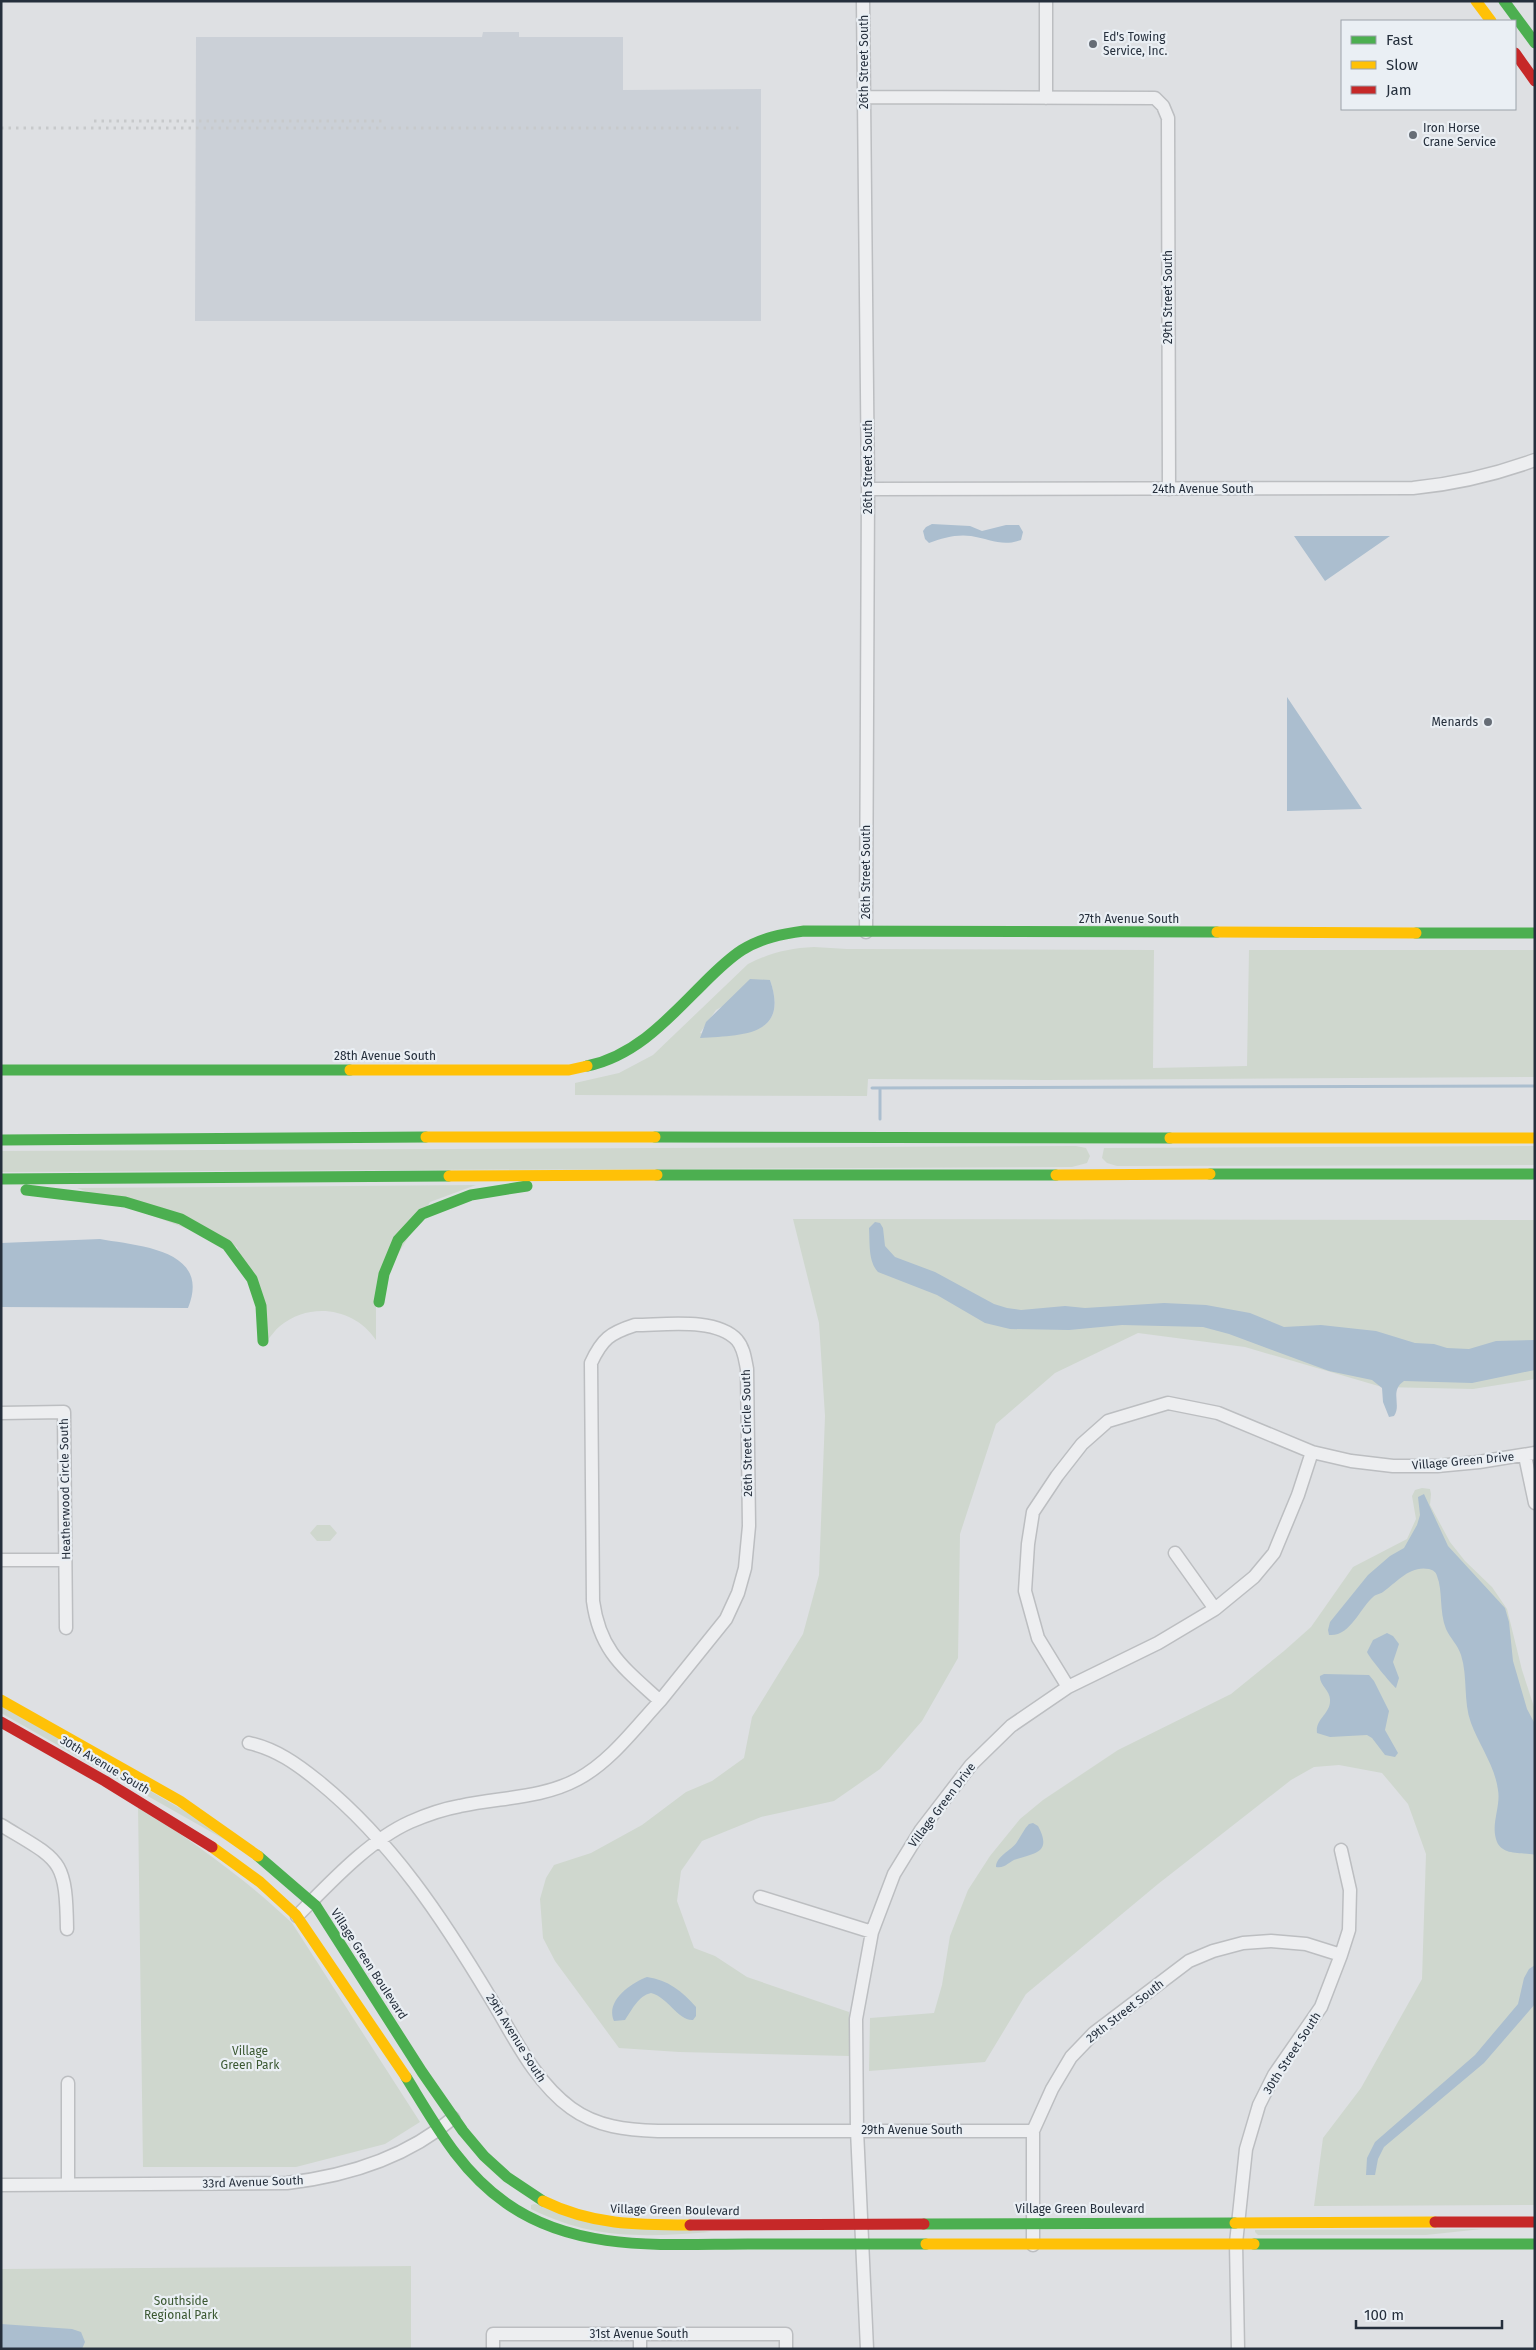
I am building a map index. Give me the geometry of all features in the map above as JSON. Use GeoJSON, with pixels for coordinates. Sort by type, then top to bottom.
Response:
{"type":"FeatureCollection","features":[{"type":"Feature","properties":{"kind":"main road"},"geometry":{"type":"LineString","coordinates":[[1476,1],[1490,20]]}},
{"type":"Feature","properties":{"kind":"main road"},"geometry":{"type":"LineString","coordinates":[[1504,1],[1535,43]]}},
{"type":"Feature","properties":{"kind":"main road"},"geometry":{"type":"LineString","coordinates":[[1516,55],[1535,81]]}},
{"type":"Feature","properties":{"kind":"main road","name":"27th Avenue South"},"geometry":{"type":"LineString","coordinates":[[728,959],[749,946],[771,937],[804,931],[1535,933]]}},
{"type":"Feature","properties":{"kind":"main road","name":"28th Avenue South"},"geometry":{"type":"LineString","coordinates":[[1,1070],[549,1070],[586,1067],[627,1052],[645,1040],[728,959]]}},
{"type":"Feature","properties":{"kind":"main road"},"geometry":{"type":"LineString","coordinates":[[1,1140],[222,1137],[1535,1138]]}},
{"type":"Feature","properties":{"kind":"main road"},"geometry":{"type":"LineString","coordinates":[[1500,1174],[1535,1182]]}},
{"type":"Feature","properties":{"kind":"main road"},"geometry":{"type":"LineString","coordinates":[[1,1179],[612,1175],[1535,1174]]}},
{"type":"Feature","properties":{"kind":"main road"},"geometry":{"type":"LineString","coordinates":[[379,1302],[384,1274],[398,1240],[422,1214],[471,1195],[612,1175]]}},
{"type":"Feature","properties":{"kind":"main road"},"geometry":{"type":"LineString","coordinates":[[1,1187],[125,1202],[181,1219],[228,1245],[252,1280],[261,1306],[263,1341]]}},
{"type":"Feature","properties":{"kind":"main road","name":"Village Green Boulevard"},"geometry":{"type":"LineString","coordinates":[[1,1700],[184,1802],[248,1846],[312,1901],[453,2118],[483,2156],[504,2177],[527,2193],[573,2215],[605,2222],[632,2225],[1535,2222]]}},
{"type":"Feature","properties":{"kind":"main road","name":"30th Avenue South"},"geometry":{"type":"LineString","coordinates":[[1,1722],[193,1834],[239,1864],[297,1916]]}},
{"type":"Feature","properties":{"kind":"main road"},"geometry":{"type":"LineString","coordinates":[[297,1916],[382,2041],[438,2131],[466,2169],[505,2204],[537,2224],[570,2235],[608,2243],[644,2244],[1535,2244]]}},
{"type":"Feature","properties":{"kind":"street","name":"26th Street South"},"geometry":{"type":"LineString","coordinates":[[863,1],[868,489],[866,932]]}},
{"type":"Feature","properties":{"kind":"street"},"geometry":{"type":"LineString","coordinates":[[864,97],[1046,98],[1046,1]]}},
{"type":"Feature","properties":{"kind":"street","name":"29th Street South"},"geometry":{"type":"LineString","coordinates":[[1046,98],[1155,98],[1164,106],[1168,118],[1169,488]]}},
{"type":"Feature","properties":{"kind":"street","name":"24th Avenue South"},"geometry":{"type":"LineString","coordinates":[[868,489],[1412,488],[1452,484],[1500,473],[1535,460]]}},
{"type":"Feature","properties":{"kind":"street","name":"26th Street Circle South"},"geometry":{"type":"LineString","coordinates":[[297,1916],[379,1840],[408,1823],[434,1812],[529,1796],[554,1789],[578,1779],[604,1761],[660,1701],[726,1619],[738,1593],[748,1550],[747,1369],[743,1351],[737,1340],[725,1331],[707,1325],[635,1325],[607,1337],[598,1347],[591,1363],[594,1601],[596,1618],[604,1641],[617,1662],[660,1701]]}},
{"type":"Feature","properties":{"kind":"street"},"geometry":{"type":"LineString","coordinates":[[1068,1686],[1038,1638],[1025,1591],[1033,1512],[1057,1476],[1082,1444],[1108,1421],[1168,1403],[1218,1413],[1312,1452]]}},
{"type":"Feature","properties":{"kind":"street","name":"Heatherwood Circle South"},"geometry":{"type":"LineString","coordinates":[[1,1413],[64,1412],[66,1628]]}},
{"type":"Feature","properties":{"kind":"street","name":"Village Green Drive"},"geometry":{"type":"LineString","coordinates":[[867,2349],[856,2130],[856,2019],[872,1932],[894,1874],[921,1830],[971,1765],[1011,1726],[1068,1686],[1150,1648],[1215,1609],[1254,1577],[1274,1553],[1298,1495],[1312,1452],[1352,1461],[1393,1466],[1437,1466],[1530,1454]]}},
{"type":"Feature","properties":{"kind":"street"},"geometry":{"type":"LineString","coordinates":[[1530,1454],[1535,1504]]}},
{"type":"Feature","properties":{"kind":"street"},"geometry":{"type":"LineString","coordinates":[[1175,1553],[1215,1609]]}},
{"type":"Feature","properties":{"kind":"street"},"geometry":{"type":"LineString","coordinates":[[1,1560],[65,1560]]}},
{"type":"Feature","properties":{"kind":"street","name":"29th Avenue South"},"geometry":{"type":"LineString","coordinates":[[249,1744],[270,1749],[299,1766],[354,1812],[407,1871],[441,1917],[551,2092],[572,2109],[598,2123],[626,2130],[1033,2131]]}},
{"type":"Feature","properties":{"kind":"street"},"geometry":{"type":"LineString","coordinates":[[1,1825],[48,1853],[56,1861],[63,1874],[67,1891],[68,1929]]}},
{"type":"Feature","properties":{"kind":"street","name":"30th Street South"},"geometry":{"type":"LineString","coordinates":[[1238,2349],[1236,2243],[1246,2149],[1259,2105],[1274,2076],[1321,2007],[1349,1930],[1350,1890],[1340,1850]]}},
{"type":"Feature","properties":{"kind":"street"},"geometry":{"type":"LineString","coordinates":[[760,1897],[872,1932]]}},
{"type":"Feature","properties":{"kind":"street","name":"29th Street South"},"geometry":{"type":"LineString","coordinates":[[1033,2245],[1033,2131],[1052,2089],[1070,2057],[1094,2032],[1189,1961],[1213,1951],[1243,1944],[1271,1941],[1306,1944],[1341,1955]]}},
{"type":"Feature","properties":{"kind":"street"},"geometry":{"type":"LineString","coordinates":[[68,2083],[68,2185]]}},
{"type":"Feature","properties":{"kind":"street","name":"33rd Avenue South"},"geometry":{"type":"LineString","coordinates":[[1,2185],[287,2183],[316,2180],[346,2174],[375,2163],[408,2148],[438,2131],[453,2118]]}},
{"type":"Feature","properties":{"kind":"street","name":"31st Avenue South"},"geometry":{"type":"LineString","coordinates":[[493,2349],[493,2334],[786,2334],[786,2349]]}},
{"type":"Feature","properties":{"kind":"street"},"geometry":{"type":"LineString","coordinates":[[640,2335],[640,2349]]}},
{"type":"Feature","properties":{"kind":"shaded area"},"geometry":{"type":"Polygon","coordinates":[[[483,32],[519,32],[519,37],[623,37],[623,90],[761,89],[761,321],[195,321],[196,37],[482,37],[483,32]]]}},
{"type":"Feature","properties":{"kind":"green space"},"geometry":{"type":"Polygon","coordinates":[[[805,948],[1154,950],[1153,1068],[1247,1066],[1249,950],[1535,950],[1535,1077],[1045,1080],[868,1079],[867,1096],[575,1095],[575,1083],[619,1073],[653,1055],[748,964],[780,952],[805,948]],[[770,980],[716,1010],[700,1033],[715,1036],[729,1035],[751,1032],[760,1028],[767,1023],[774,1010],[773,991],[770,980]]]}},
{"type":"Feature","properties":{"kind":"green space"},"geometry":{"type":"Polygon","coordinates":[[[1076,1146],[1086,1148],[1090,1156],[1087,1163],[1072,1167],[1,1172],[1,1151],[1076,1146]]]}},
{"type":"Feature","properties":{"kind":"green space"},"geometry":{"type":"Polygon","coordinates":[[[1535,1146],[1535,1165],[1117,1166],[1107,1163],[1102,1158],[1104,1148],[1535,1146]]]}},
{"type":"Feature","properties":{"kind":"green space"},"geometry":{"type":"Polygon","coordinates":[[[476,1185],[430,1202],[376,1290],[376,1340],[367,1329],[344,1315],[318,1311],[292,1318],[278,1328],[267,1341],[237,1247],[77,1188],[476,1185]]]}},
{"type":"Feature","properties":{"kind":"green space"},"geometry":{"type":"Polygon","coordinates":[[[793,1219],[1535,1220],[1535,1379],[1473,1389],[1382,1387],[1245,1347],[1138,1333],[1055,1373],[996,1424],[960,1534],[958,1658],[922,1721],[880,1769],[834,1801],[761,1817],[702,1841],[681,1871],[677,1901],[694,1948],[715,1956],[747,1977],[849,2012],[849,2056],[679,2052],[619,2048],[555,1961],[543,1938],[540,1899],[546,1878],[554,1865],[591,1853],[642,1825],[686,1792],[712,1781],[744,1758],[752,1717],[803,1634],[819,1575],[825,1416],[819,1323],[793,1219]]]}},
{"type":"Feature","properties":{"kind":"green space"},"geometry":{"type":"Polygon","coordinates":[[[1422,1488],[1430,1489],[1430,1505],[1450,1542],[1465,1561],[1492,1587],[1507,1609],[1522,1670],[1535,1710],[1535,2205],[1314,2206],[1323,2138],[1361,2088],[1422,1979],[1426,1854],[1408,1804],[1382,1773],[1339,1765],[1314,1767],[1291,1780],[1158,1884],[1026,1994],[985,2062],[869,2071],[870,2018],[934,2013],[942,1985],[950,1936],[968,1890],[990,1856],[1020,1819],[1043,1800],[1118,1750],[1231,1694],[1284,1651],[1311,1627],[1353,1567],[1407,1539],[1416,1519],[1412,1496],[1415,1490],[1422,1488]]]}},
{"type":"Feature","properties":{"kind":"green space"},"geometry":{"type":"Polygon","coordinates":[[[317,1525],[330,1525],[337,1533],[330,1541],[317,1541],[310,1533],[317,1525]]]}},
{"type":"Feature","properties":{"kind":"green space"},"geometry":{"type":"Polygon","coordinates":[[[1,1705],[209,1825],[236,1846],[1,1713],[1,1705]]]}},
{"type":"Feature","properties":{"kind":"green space","name":"Village Green Park"},"geometry":{"type":"Polygon","coordinates":[[[138,1805],[237,1876],[292,1923],[420,2122],[385,2144],[296,2167],[143,2167],[138,1805]]]}},
{"type":"Feature","properties":{"kind":"green space"},"geometry":{"type":"Polygon","coordinates":[[[531,2205],[711,2232],[641,2235],[598,2231],[554,2219],[531,2209],[531,2205]]]}},
{"type":"Feature","properties":{"kind":"green space"},"geometry":{"type":"Polygon","coordinates":[[[1482,2229],[1426,2235],[1258,2235],[1255,2232],[1255,2230],[1482,2229]]]}},
{"type":"Feature","properties":{"kind":"green space","name":"Southside Regional Park"},"geometry":{"type":"Polygon","coordinates":[[[411,2266],[411,2349],[1,2349],[1,2269],[411,2266]]]}},
{"type":"Feature","properties":{"kind":"water"},"geometry":{"type":"Polygon","coordinates":[[[932,524],[970,526],[982,531],[1006,525],[1019,525],[1023,532],[1021,540],[1008,543],[978,537],[960,536],[929,543],[925,539],[923,531],[932,524]]]}},
{"type":"Feature","properties":{"kind":"water"},"geometry":{"type":"Polygon","coordinates":[[[1294,536],[1390,536],[1325,581],[1294,536]]]}},
{"type":"Feature","properties":{"kind":"water"},"geometry":{"type":"Polygon","coordinates":[[[1287,697],[1362,809],[1287,811],[1287,697]]]}},
{"type":"Feature","properties":{"kind":"water"},"geometry":{"type":"Polygon","coordinates":[[[750,979],[770,980],[774,999],[773,1013],[767,1023],[758,1029],[745,1033],[700,1038],[706,1022],[750,979]]]}},
{"type":"Feature","properties":{"kind":"water"},"geometry":{"type":"Polygon","coordinates":[[[875,1222],[880,1223],[883,1228],[885,1246],[895,1257],[935,1272],[994,1304],[1007,1308],[1021,1310],[1065,1306],[1085,1308],[1164,1303],[1206,1305],[1250,1313],[1284,1327],[1321,1325],[1376,1331],[1415,1343],[1434,1344],[1447,1348],[1469,1349],[1496,1341],[1535,1340],[1535,1370],[1472,1383],[1404,1381],[1397,1389],[1396,1412],[1394,1416],[1389,1417],[1383,1402],[1382,1388],[1372,1380],[1329,1371],[1229,1334],[1203,1327],[1122,1325],[1069,1330],[1010,1329],[985,1323],[937,1295],[878,1272],[871,1257],[870,1246],[869,1228],[875,1222]]]}},
{"type":"Feature","properties":{"kind":"water"},"geometry":{"type":"Polygon","coordinates":[[[100,1239],[151,1248],[181,1262],[190,1273],[193,1288],[188,1308],[1,1307],[1,1243],[100,1239]]]}},
{"type":"Feature","properties":{"kind":"water"},"geometry":{"type":"Polygon","coordinates":[[[1424,1494],[1448,1546],[1505,1608],[1509,1622],[1513,1661],[1527,1709],[1535,1724],[1535,1855],[1504,1850],[1497,1842],[1495,1829],[1499,1796],[1496,1781],[1471,1723],[1467,1706],[1463,1663],[1460,1651],[1446,1629],[1439,1582],[1435,1572],[1422,1568],[1410,1572],[1383,1592],[1375,1595],[1349,1627],[1336,1634],[1329,1635],[1330,1622],[1368,1575],[1390,1556],[1404,1548],[1417,1525],[1420,1515],[1418,1497],[1424,1494]]]}},
{"type":"Feature","properties":{"kind":"water"},"geometry":{"type":"Polygon","coordinates":[[[1387,1633],[1393,1636],[1399,1644],[1393,1662],[1399,1678],[1396,1688],[1367,1652],[1373,1640],[1387,1633]]]}},
{"type":"Feature","properties":{"kind":"water"},"geometry":{"type":"Polygon","coordinates":[[[1324,1674],[1369,1675],[1389,1711],[1385,1730],[1398,1753],[1395,1757],[1385,1755],[1372,1738],[1367,1735],[1330,1737],[1317,1733],[1318,1724],[1328,1710],[1330,1701],[1329,1694],[1320,1679],[1320,1676],[1324,1674]]]}},
{"type":"Feature","properties":{"kind":"water"},"geometry":{"type":"Polygon","coordinates":[[[1033,1823],[1038,1826],[1042,1835],[1043,1846],[1040,1850],[1002,1867],[996,1867],[998,1860],[1017,1842],[1029,1824],[1033,1823]]]}},
{"type":"Feature","properties":{"kind":"water"},"geometry":{"type":"Polygon","coordinates":[[[1535,1965],[1535,2004],[1484,2063],[1384,2147],[1378,2159],[1375,2175],[1366,2175],[1367,2158],[1375,2142],[1475,2055],[1518,2004],[1524,1978],[1529,1969],[1535,1965]]]}},
{"type":"Feature","properties":{"kind":"water"},"geometry":{"type":"Polygon","coordinates":[[[647,1977],[655,1978],[674,1987],[685,1996],[696,2007],[696,2016],[693,2020],[682,2017],[663,1999],[651,1993],[639,2000],[625,2020],[614,2021],[612,2014],[616,2000],[627,1988],[647,1977]]]}},
{"type":"Feature","properties":{"kind":"water"},"geometry":{"type":"Polygon","coordinates":[[[1,2324],[72,2329],[81,2332],[85,2342],[82,2349],[1,2349],[1,2324]]]}},
{"type":"Feature","properties":{"kind":"waterway"},"geometry":{"type":"LineString","coordinates":[[872,1088],[1535,1086]]}},
{"type":"Feature","properties":{"kind":"waterway"},"geometry":{"type":"LineString","coordinates":[[880,1088],[880,1119]]}},
{"type":"Feature","properties":{"kind":"railway"},"geometry":{"type":"LineString","coordinates":[[94,121],[386,121]]}},
{"type":"Feature","properties":{"kind":"railway"},"geometry":{"type":"LineString","coordinates":[[1,128],[743,128]]}},
{"type":"Feature","properties":{"kind":"traffic: fast"},"geometry":{"type":"LineString","coordinates":[[1504,1],[1535,43]]}},
{"type":"Feature","properties":{"kind":"traffic: fast"},"geometry":{"type":"LineString","coordinates":[[587,1066],[621,1054],[637,1044],[665,1022],[732,957],[757,942],[780,935],[804,931],[1217,932]]}},
{"type":"Feature","properties":{"kind":"traffic: fast"},"geometry":{"type":"LineString","coordinates":[[1416,933],[1535,933]]}},
{"type":"Feature","properties":{"kind":"traffic: fast"},"geometry":{"type":"LineString","coordinates":[[1,1070],[350,1070]]}},
{"type":"Feature","properties":{"kind":"traffic: fast"},"geometry":{"type":"LineString","coordinates":[[1,1140],[426,1137]]}},
{"type":"Feature","properties":{"kind":"traffic: fast"},"geometry":{"type":"LineString","coordinates":[[655,1137],[1170,1138]]}},
{"type":"Feature","properties":{"kind":"traffic: fast"},"geometry":{"type":"LineString","coordinates":[[1210,1174],[1535,1174]]}},
{"type":"Feature","properties":{"kind":"traffic: fast"},"geometry":{"type":"LineString","coordinates":[[657,1175],[1056,1175]]}},
{"type":"Feature","properties":{"kind":"traffic: fast"},"geometry":{"type":"LineString","coordinates":[[1,1179],[449,1176]]}},
{"type":"Feature","properties":{"kind":"traffic: fast"},"geometry":{"type":"LineString","coordinates":[[379,1302],[384,1274],[398,1240],[422,1214],[471,1195],[527,1186]]}},
{"type":"Feature","properties":{"kind":"traffic: fast"},"geometry":{"type":"LineString","coordinates":[[26,1190],[125,1202],[181,1219],[227,1245],[252,1279],[261,1306],[263,1341]]}},
{"type":"Feature","properties":{"kind":"traffic: fast"},"geometry":{"type":"LineString","coordinates":[[258,1856],[316,1906],[422,2072],[463,2131],[484,2156],[507,2177],[543,2201]]}},
{"type":"Feature","properties":{"kind":"traffic: fast"},"geometry":{"type":"LineString","coordinates":[[406,2077],[450,2146],[475,2176],[506,2203],[533,2219],[562,2230],[592,2238],[654,2244],[926,2244]]}},
{"type":"Feature","properties":{"kind":"traffic: fast"},"geometry":{"type":"LineString","coordinates":[[924,2224],[1235,2223]]}},
{"type":"Feature","properties":{"kind":"traffic: fast"},"geometry":{"type":"LineString","coordinates":[[1254,2244],[1535,2244]]}},
{"type":"Feature","properties":{"kind":"traffic: slow"},"geometry":{"type":"LineString","coordinates":[[1476,1],[1490,20]]}},
{"type":"Feature","properties":{"kind":"traffic: slow"},"geometry":{"type":"LineString","coordinates":[[1217,932],[1416,933]]}},
{"type":"Feature","properties":{"kind":"traffic: slow"},"geometry":{"type":"LineString","coordinates":[[350,1070],[569,1070],[587,1066]]}},
{"type":"Feature","properties":{"kind":"traffic: slow"},"geometry":{"type":"LineString","coordinates":[[426,1137],[655,1137]]}},
{"type":"Feature","properties":{"kind":"traffic: slow"},"geometry":{"type":"LineString","coordinates":[[1170,1138],[1535,1138]]}},
{"type":"Feature","properties":{"kind":"traffic: slow"},"geometry":{"type":"LineString","coordinates":[[1056,1175],[1210,1174]]}},
{"type":"Feature","properties":{"kind":"traffic: slow"},"geometry":{"type":"LineString","coordinates":[[449,1176],[657,1175]]}},
{"type":"Feature","properties":{"kind":"traffic: slow"},"geometry":{"type":"LineString","coordinates":[[1,1700],[180,1801],[258,1856]]}},
{"type":"Feature","properties":{"kind":"traffic: slow"},"geometry":{"type":"LineString","coordinates":[[212,1847],[260,1882],[296,1915],[406,2077]]}},
{"type":"Feature","properties":{"kind":"traffic: slow"},"geometry":{"type":"LineString","coordinates":[[543,2201],[579,2215],[615,2222],[651,2225],[690,2225]]}},
{"type":"Feature","properties":{"kind":"traffic: slow"},"geometry":{"type":"LineString","coordinates":[[1235,2223],[1435,2222]]}},
{"type":"Feature","properties":{"kind":"traffic: slow"},"geometry":{"type":"LineString","coordinates":[[926,2244],[1254,2244]]}},
{"type":"Feature","properties":{"kind":"traffic: jam"},"geometry":{"type":"LineString","coordinates":[[1516,54],[1535,81]]}},
{"type":"Feature","properties":{"kind":"traffic: jam"},"geometry":{"type":"LineString","coordinates":[[1,1722],[105,1781],[212,1847]]}},
{"type":"Feature","properties":{"kind":"traffic: jam"},"geometry":{"type":"LineString","coordinates":[[1435,2222],[1535,2222]]}},
{"type":"Feature","properties":{"kind":"traffic: jam"},"geometry":{"type":"LineString","coordinates":[[690,2225],[924,2224]]}},
{"type":"Feature","properties":{"kind":"place","name":"Ed's Towing Service, Inc."},"geometry":{"type":"Point","coordinates":[1093,44]}},
{"type":"Feature","properties":{"kind":"place","name":"Iron Horse Crane Service"},"geometry":{"type":"Point","coordinates":[1413,135]}},
{"type":"Feature","properties":{"kind":"place","name":"Menards"},"geometry":{"type":"Point","coordinates":[1488,722]}}]}
